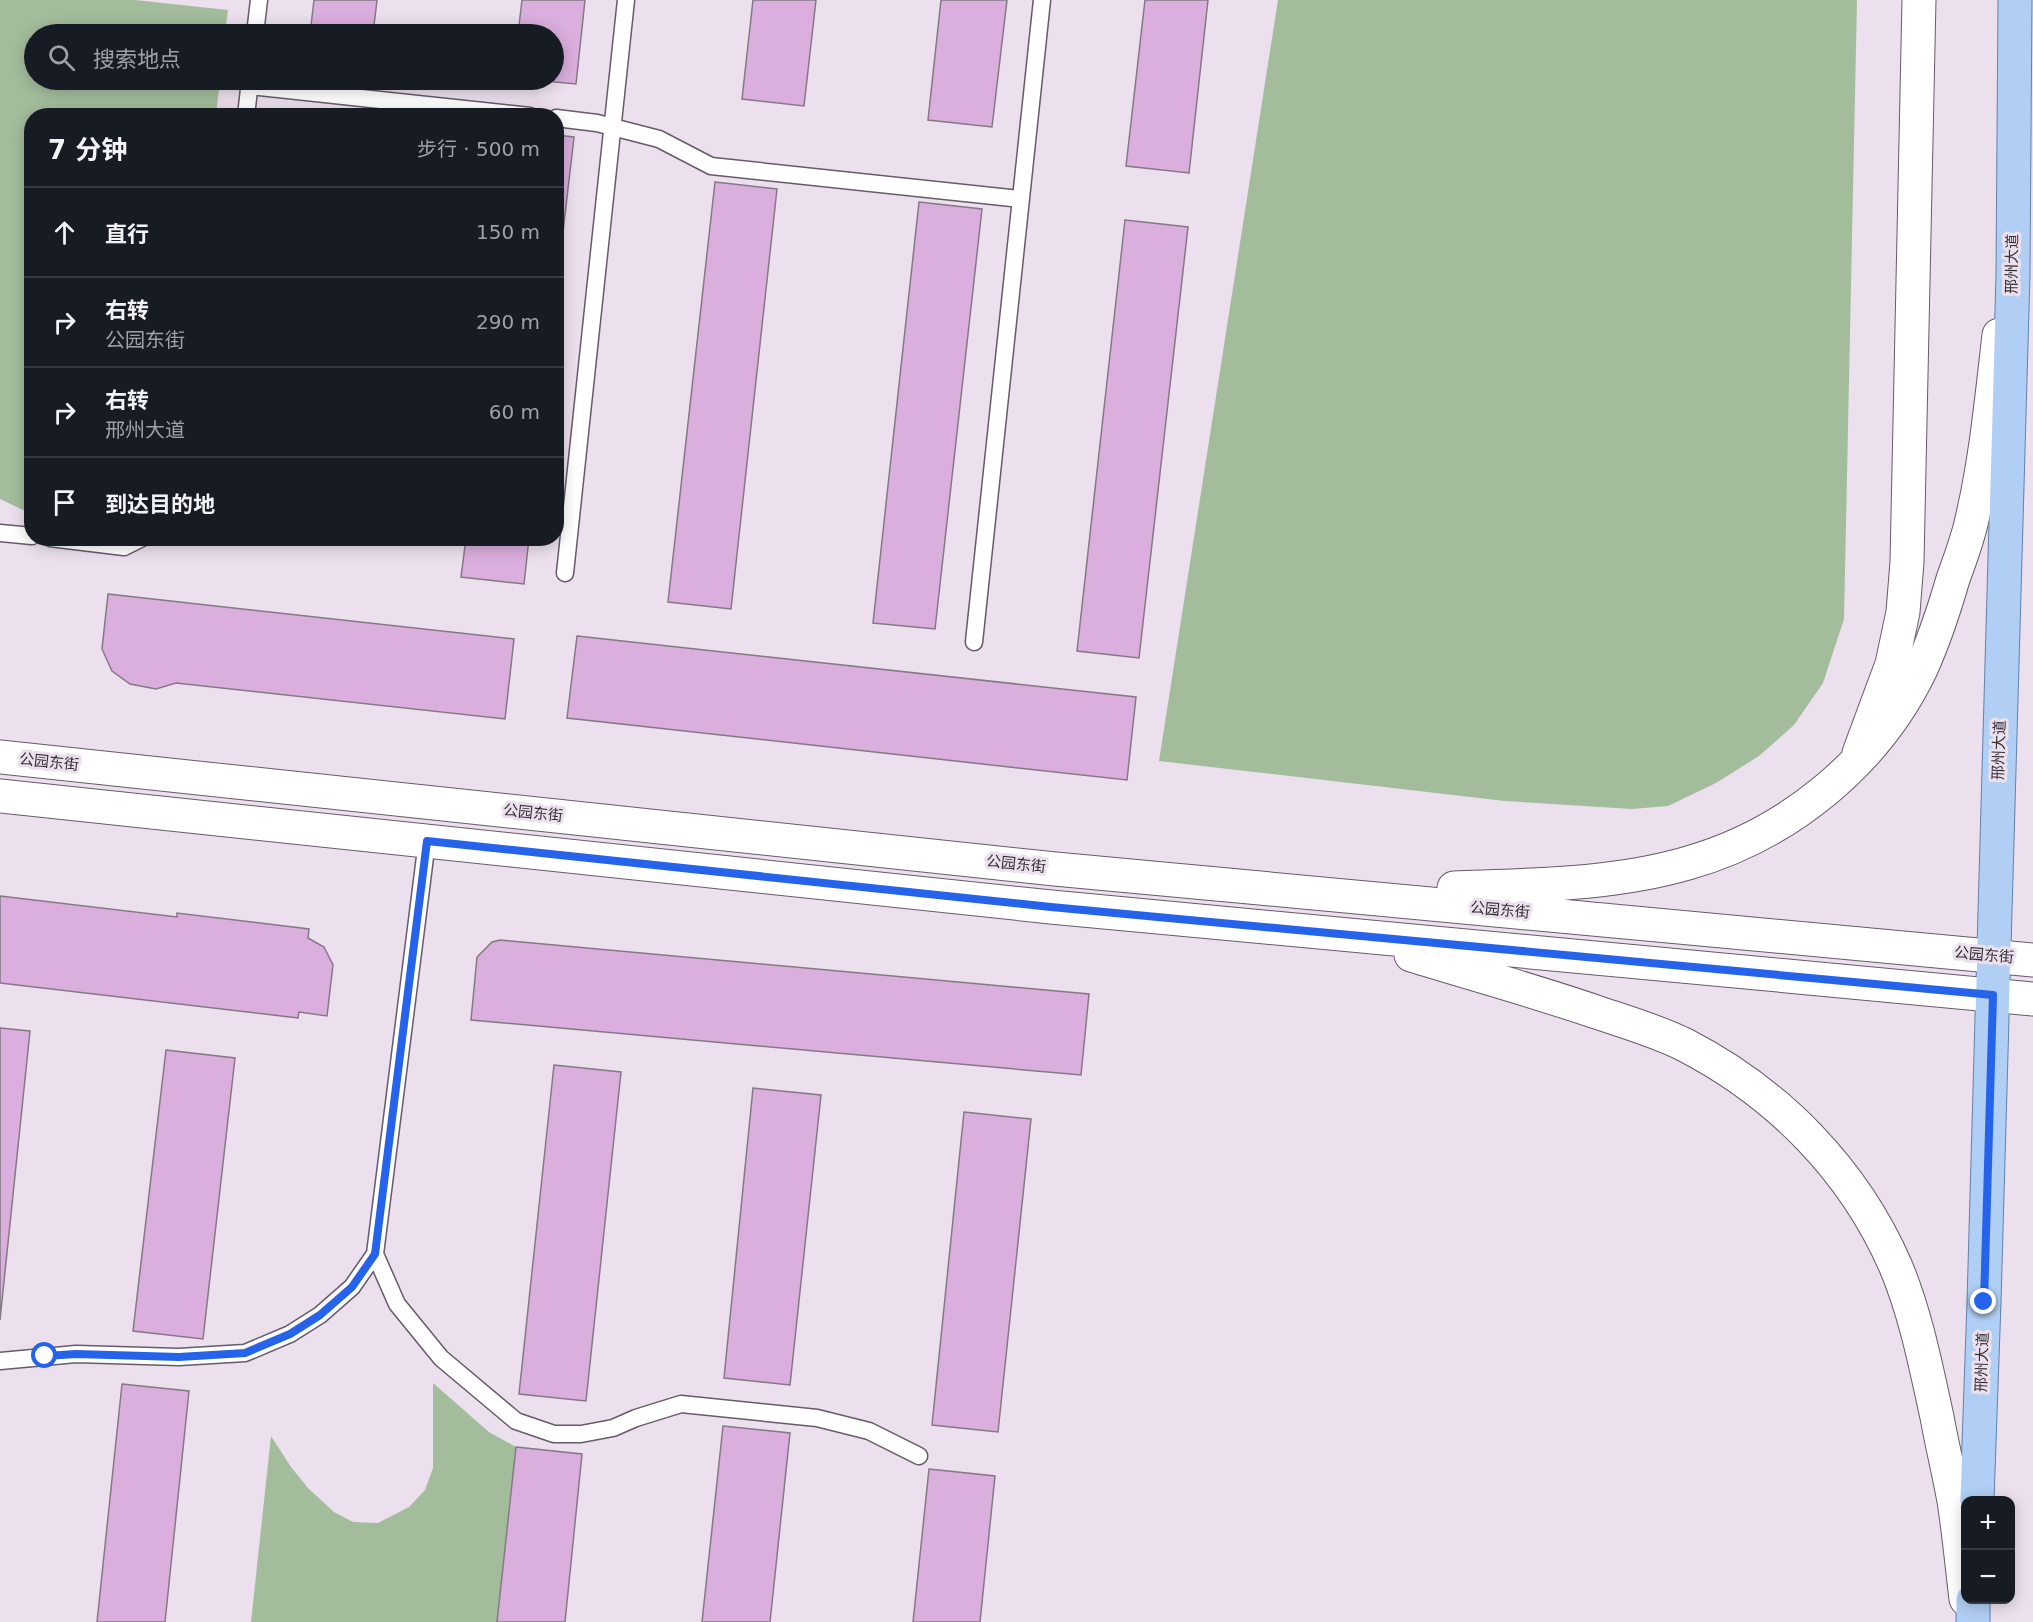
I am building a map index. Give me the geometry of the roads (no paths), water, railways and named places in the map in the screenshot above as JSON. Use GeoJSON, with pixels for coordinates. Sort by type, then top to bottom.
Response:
{"type":"FeatureCollection","features":[{"type":"Feature","properties":{"kind":"main road","name":"邢州大道"},"geometry":{"type":"LineString","coordinates":[[1977,1496],[2013,223],[2015,0]]}},
{"type":"Feature","properties":{"kind":"main road"},"geometry":{"type":"LineString","coordinates":[[1973,1604],[1973,1622]]}},
{"type":"Feature","properties":{"kind":"street"},"geometry":{"type":"LineString","coordinates":[[1856,760],[1892,664],[1903,612],[1907,562],[1919,0]]}},
{"type":"Feature","properties":{"kind":"street"},"geometry":{"type":"LineString","coordinates":[[1332,894],[1526,885],[1616,878],[1687,864],[1730,849],[1771,828],[1809,804],[1844,774],[1875,740],[1902,703],[1920,671],[1935,637],[1972,519],[1996,364],[2013,223]]}},
{"type":"Feature","properties":{"kind":"street","name":"公园东街"},"geometry":{"type":"LineString","coordinates":[[0,757],[1031,866],[2033,960]]}},
{"type":"Feature","properties":{"kind":"street"},"geometry":{"type":"LineString","coordinates":[[0,796],[1039,906],[2033,999]]}},
{"type":"Feature","properties":{"kind":"street"},"geometry":{"type":"LineString","coordinates":[[1343,934],[1546,995],[1642,1027],[1722,1066],[1760,1092],[1794,1120],[1825,1153],[1852,1188],[1876,1227],[1896,1267],[1926,1363],[1953,1499],[1961,1566]]}},
{"type":"Feature","properties":{"kind":"street"},"geometry":{"type":"LineString","coordinates":[[1966,1604],[1968,1622]]}},
{"type":"Feature","properties":{"kind":"lane"},"geometry":{"type":"LineString","coordinates":[[256,24],[259,0]]}},
{"type":"Feature","properties":{"kind":"lane"},"geometry":{"type":"LineString","coordinates":[[565,573],[626,0]]}},
{"type":"Feature","properties":{"kind":"lane"},"geometry":{"type":"LineString","coordinates":[[974,642],[1042,0]]}},
{"type":"Feature","properties":{"kind":"lane"},"geometry":{"type":"LineString","coordinates":[[247,108],[249,90]]}},
{"type":"Feature","properties":{"kind":"lane"},"geometry":{"type":"LineString","coordinates":[[309,90],[462,108]]}},
{"type":"Feature","properties":{"kind":"lane"},"geometry":{"type":"LineString","coordinates":[[564,119],[612,126],[659,139],[711,166],[1022,199]]}},
{"type":"Feature","properties":{"kind":"lane"},"geometry":{"type":"LineString","coordinates":[[0,533],[24,535]]}},
{"type":"Feature","properties":{"kind":"lane"},"geometry":{"type":"LineString","coordinates":[[0,1361],[76,1354],[179,1357],[245,1353],[290,1334],[320,1315],[352,1287],[375,1254],[427,841]]}},
{"type":"Feature","properties":{"kind":"lane"},"geometry":{"type":"LineString","coordinates":[[375,1254],[397,1304],[441,1358],[516,1421],[554,1434],[581,1434],[613,1428],[681,1404],[817,1418],[869,1431],[919,1456]]}}]}
